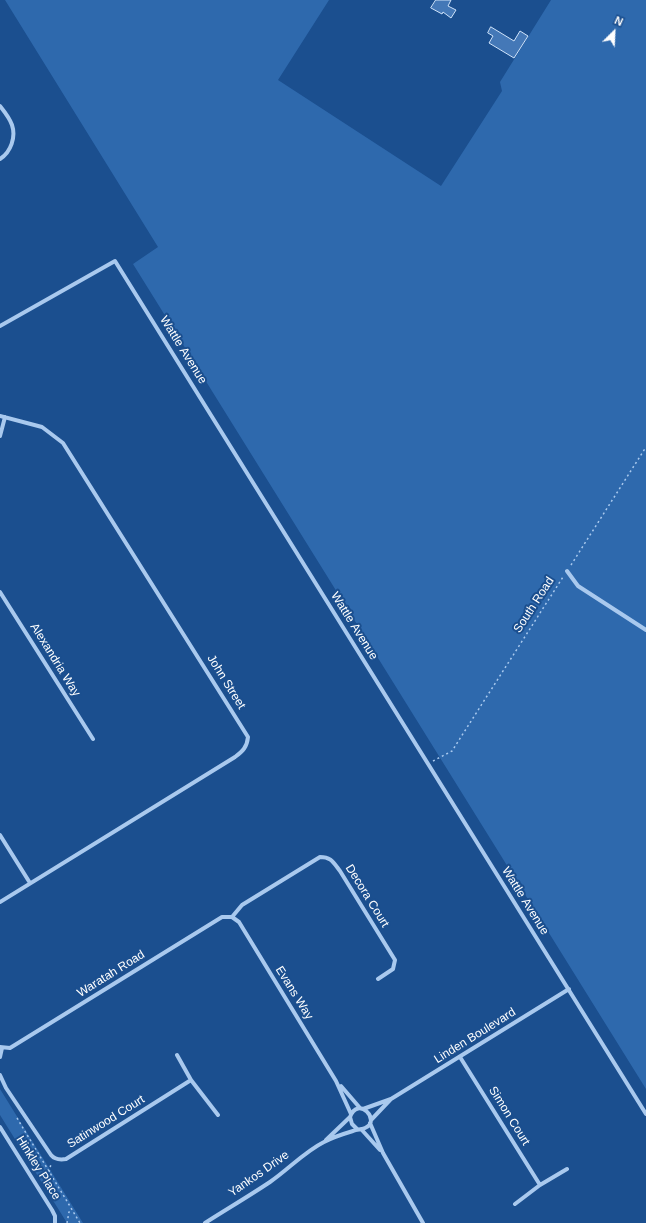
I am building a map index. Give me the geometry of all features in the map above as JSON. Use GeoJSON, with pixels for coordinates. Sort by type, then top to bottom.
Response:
{"type":"FeatureCollection","features":[{"type":"Feature","properties":{"kind":"street"},"geometry":{"type":"LineString","coordinates":[[0,106],[12,124],[13,143],[4,157],[0,159]]}},
{"type":"Feature","properties":{"kind":"street","name":"Wattle Avenue"},"geometry":{"type":"LineString","coordinates":[[0,326],[115,261],[646,1114]]}},
{"type":"Feature","properties":{"kind":"street"},"geometry":{"type":"LineString","coordinates":[[0,436],[2,417]]}},
{"type":"Feature","properties":{"kind":"street","name":"John Street"},"geometry":{"type":"LineString","coordinates":[[0,902],[235,757],[243,751],[247,744],[248,737],[63,443],[42,427],[2,417]]}},
{"type":"Feature","properties":{"kind":"street"},"geometry":{"type":"LineString","coordinates":[[567,571],[578,586],[646,630]]}},
{"type":"Feature","properties":{"kind":"street","name":"Alexandria Way"},"geometry":{"type":"LineString","coordinates":[[0,592],[93,739]]}},
{"type":"Feature","properties":{"kind":"street"},"geometry":{"type":"LineString","coordinates":[[0,835],[30,883]]}},
{"type":"Feature","properties":{"kind":"street","name":"Decora Court"},"geometry":{"type":"LineString","coordinates":[[232,917],[242,905],[320,857],[327,857],[340,871],[395,960],[394,968],[378,979]]}},
{"type":"Feature","properties":{"kind":"street","name":"Waratah Road"},"geometry":{"type":"LineString","coordinates":[[1,1048],[10,1048],[222,917],[232,917]]}},
{"type":"Feature","properties":{"kind":"street","name":"Evans Way"},"geometry":{"type":"LineString","coordinates":[[232,917],[239,922],[336,1081],[351,1116]]}},
{"type":"Feature","properties":{"kind":"street","name":"Linden Boulevard"},"geometry":{"type":"LineString","coordinates":[[391,1099],[569,989]]}},
{"type":"Feature","properties":{"kind":"street"},"geometry":{"type":"LineString","coordinates":[[0,1057],[1,1048]]}},
{"type":"Feature","properties":{"kind":"street"},"geometry":{"type":"LineString","coordinates":[[177,1055],[190,1080],[218,1115]]}},
{"type":"Feature","properties":{"kind":"street","name":"Simon Court"},"geometry":{"type":"LineString","coordinates":[[460,1057],[540,1185]]}},
{"type":"Feature","properties":{"kind":"street","name":"Satinwood Court"},"geometry":{"type":"LineString","coordinates":[[0,1075],[6,1088],[51,1155],[60,1160],[66,1159],[190,1080]]}},
{"type":"Feature","properties":{"kind":"street","name":"Evans Way"},"geometry":{"type":"LineString","coordinates":[[336,1081],[362,1109]]}},
{"type":"Feature","properties":{"kind":"street"},"geometry":{"type":"LineString","coordinates":[[383,1154],[359,1129],[352,1124],[351,1116],[354,1111],[391,1099]]}},
{"type":"Feature","properties":{"kind":"street"},"geometry":{"type":"LineString","coordinates":[[359,1129],[365,1128],[391,1099]]}},
{"type":"Feature","properties":{"kind":"street"},"geometry":{"type":"LineString","coordinates":[[362,1109],[369,1113],[370,1121],[383,1154],[423,1223]]}},
{"type":"Feature","properties":{"kind":"street","name":"Yankos Drive"},"geometry":{"type":"LineString","coordinates":[[205,1223],[272,1181],[290,1165],[325,1142],[351,1116]]}},
{"type":"Feature","properties":{"kind":"street","name":"Hinkley Place"},"geometry":{"type":"LineString","coordinates":[[0,1127],[52,1210],[55,1216],[55,1222]]}},
{"type":"Feature","properties":{"kind":"street","name":"Yankos Drive"},"geometry":{"type":"LineString","coordinates":[[325,1142],[359,1129]]}},
{"type":"Feature","properties":{"kind":"street"},"geometry":{"type":"LineString","coordinates":[[515,1204],[540,1185],[567,1169]]}},
{"type":"Feature","properties":{"kind":"path","name":"South Road"},"geometry":{"type":"LineString","coordinates":[[428,763],[452,751],[646,447]]}},
{"type":"Feature","properties":{"kind":"path"},"geometry":{"type":"LineString","coordinates":[[16,1117],[80,1223]]}},
{"type":"Feature","properties":{"kind":"path"},"geometry":{"type":"LineString","coordinates":[[67,1223],[69,1212],[72,1209]]}},
{"type":"Feature","properties":{"kind":"shaded area"},"geometry":{"type":"Polygon","coordinates":[[[5,0],[329,0],[278,80],[441,186],[502,91],[500,82],[551,0],[646,0],[646,1089],[133,264],[158,247],[5,0]]]}},
{"type":"Feature","properties":{"kind":"shaded area"},"geometry":{"type":"Polygon","coordinates":[[[0,1089],[83,1223],[67,1223],[0,1115],[0,1089]]]}},
{"type":"Feature","properties":{"kind":"building"},"geometry":{"type":"Polygon","coordinates":[[[436,0],[451,0],[448,6],[456,10],[451,18],[443,12],[442,14],[431,8],[436,0]]]}},
{"type":"Feature","properties":{"kind":"building"},"geometry":{"type":"Polygon","coordinates":[[[491,27],[514,41],[520,31],[528,36],[514,58],[489,43],[493,36],[488,33],[491,27]]]}}]}
